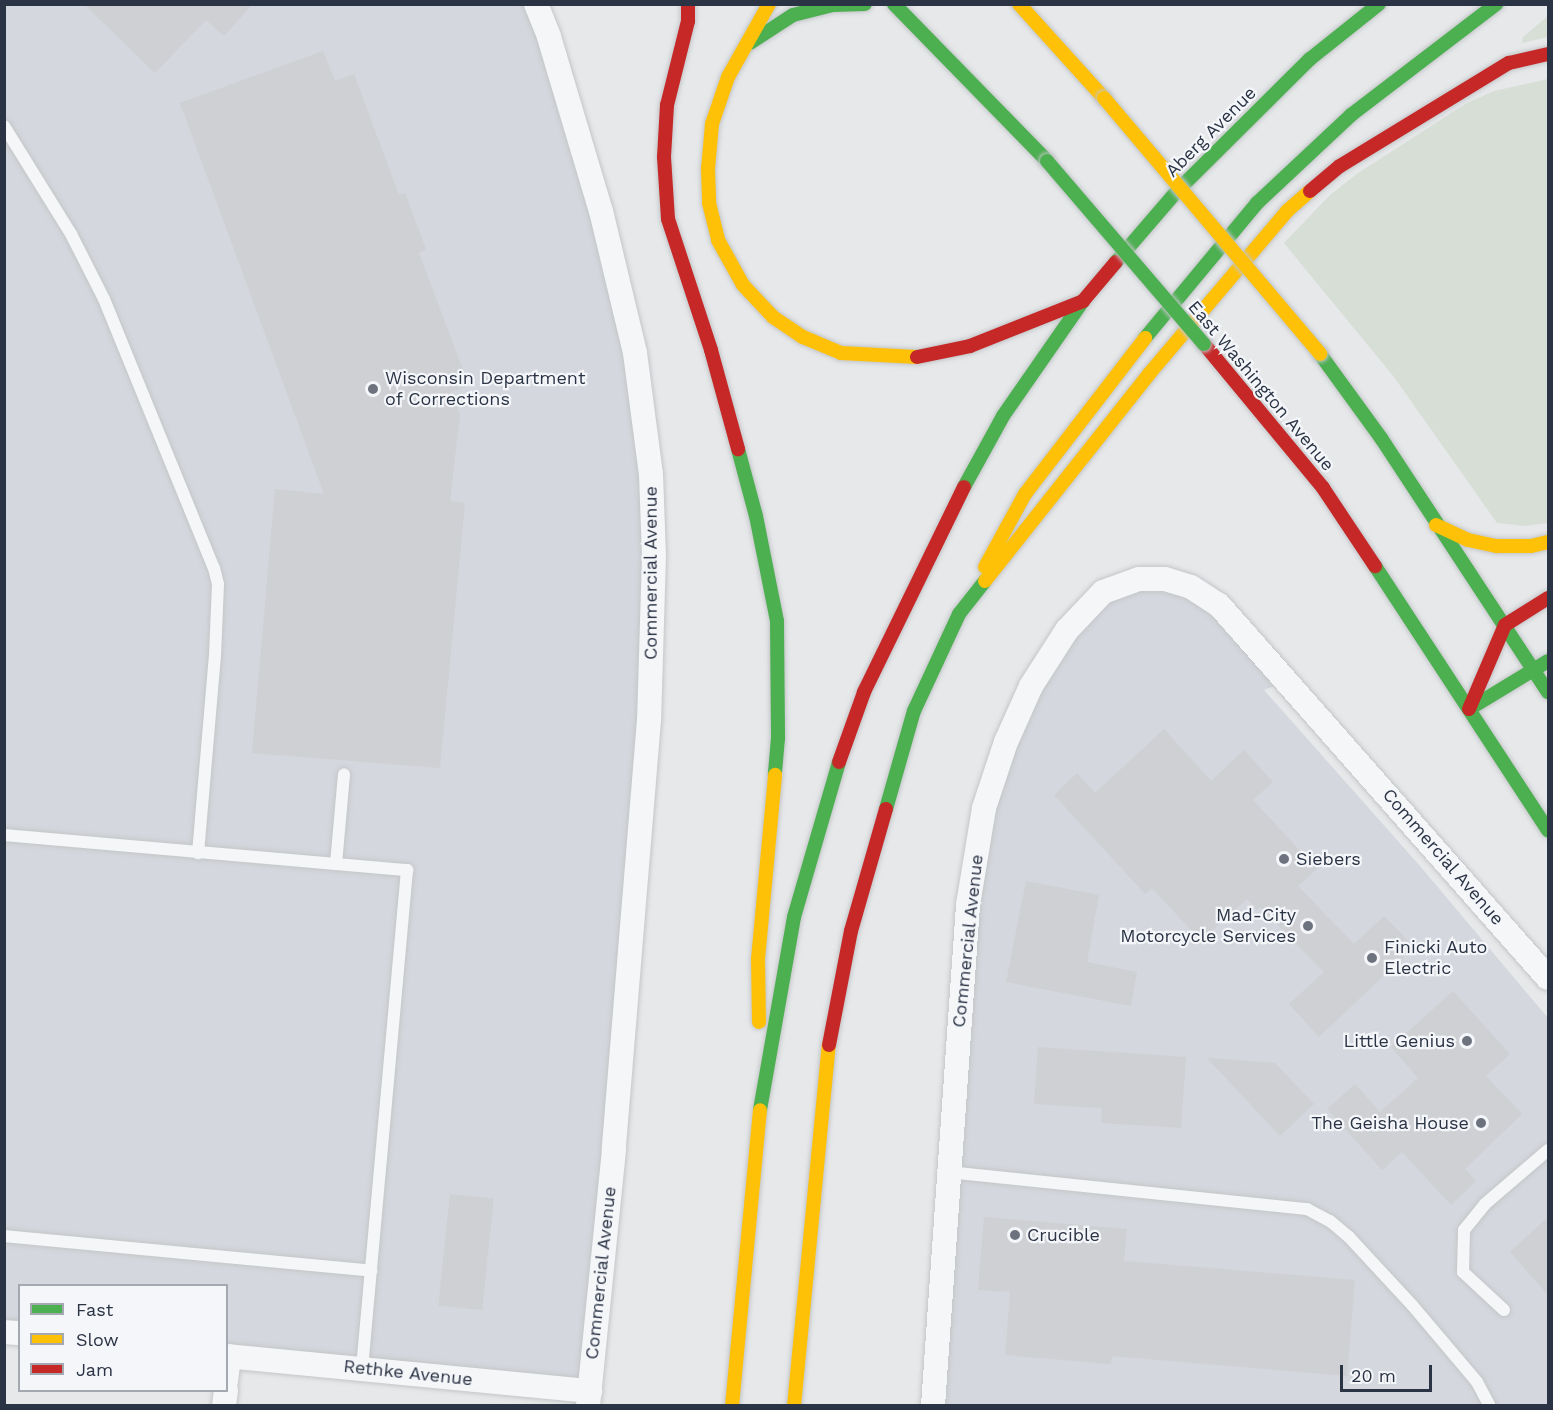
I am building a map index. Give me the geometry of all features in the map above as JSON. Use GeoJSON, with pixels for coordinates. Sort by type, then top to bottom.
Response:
{"type":"FeatureCollection","features":[{"type":"Feature","properties":{"kind":"main road"},"geometry":{"type":"LineString","coordinates":[[688,4],[688,21],[667,105],[664,157],[668,219],[711,350],[756,516],[777,621],[778,738],[758,959],[759,1119],[732,1406]]}},
{"type":"Feature","properties":{"kind":"main road"},"geometry":{"type":"LineString","coordinates":[[688,21],[700,4]]}},
{"type":"Feature","properties":{"kind":"main road"},"geometry":{"type":"LineString","coordinates":[[769,4],[728,77],[712,124],[708,169],[709,203],[718,240],[743,285],[773,317],[804,337],[841,353],[914,358],[970,346],[1083,301]]}},
{"type":"Feature","properties":{"kind":"main road"},"geometry":{"type":"LineString","coordinates":[[748,44],[793,15],[833,5],[866,4],[906,15]]}},
{"type":"Feature","properties":{"kind":"main road","name":"East Washington Avenue"},"geometry":{"type":"LineString","coordinates":[[894,4],[1047,161],[1265,415],[1323,489],[1548,830]]}},
{"type":"Feature","properties":{"kind":"main road"},"geometry":{"type":"LineString","coordinates":[[1018,4],[1104,98],[1320,354],[1381,438],[1436,525],[1548,692]]}},
{"type":"Feature","properties":{"kind":"main road","name":"Aberg Avenue"},"geometry":{"type":"LineString","coordinates":[[759,1119],[794,917],[834,776],[864,692],[946,520],[1003,416],[1083,301],[1177,191],[1310,59],[1379,4]]}},
{"type":"Feature","properties":{"kind":"main road"},"geometry":{"type":"LineString","coordinates":[[794,1406],[829,1045],[851,931],[914,711],[959,614],[1025,494],[1124,363],[1257,203],[1351,115],[1496,4]]}},
{"type":"Feature","properties":{"kind":"main road"},"geometry":{"type":"LineString","coordinates":[[959,614],[1149,374],[1287,211],[1340,166],[1424,113],[1509,63],[1548,54]]}},
{"type":"Feature","properties":{"kind":"main road"},"geometry":{"type":"LineString","coordinates":[[1436,525],[1468,540],[1497,546],[1531,546],[1548,542]]}},
{"type":"Feature","properties":{"kind":"main road"},"geometry":{"type":"LineString","coordinates":[[1469,709],[1505,625],[1548,598]]}},
{"type":"Feature","properties":{"kind":"main road"},"geometry":{"type":"LineString","coordinates":[[1469,709],[1548,661]]}},
{"type":"Feature","properties":{"kind":"street","name":"Commercial Avenue"},"geometry":{"type":"LineString","coordinates":[[537,4],[601,211],[618,276],[642,396],[651,474],[654,620],[649,720],[618,1102],[589,1398]]}},
{"type":"Feature","properties":{"kind":"street","name":"Commercial Avenue"},"geometry":{"type":"LineString","coordinates":[[933,1406],[968,905],[984,808],[1006,742],[1031,686],[1066,630],[1103,592],[1139,579],[1165,579],[1191,586],[1219,605],[1548,978]]}},
{"type":"Feature","properties":{"kind":"street","name":"Rethke Avenue"},"geometry":{"type":"LineString","coordinates":[[228,1356],[362,1368],[589,1398]]}},
{"type":"Feature","properties":{"kind":"lane"},"geometry":{"type":"LineString","coordinates":[[4,126],[71,234],[104,299],[214,568],[218,584],[216,645],[198,853]]}},
{"type":"Feature","properties":{"kind":"lane"},"geometry":{"type":"LineString","coordinates":[[336,864],[344,774]]}},
{"type":"Feature","properties":{"kind":"lane"},"geometry":{"type":"LineString","coordinates":[[4,835],[407,870],[362,1368]]}},
{"type":"Feature","properties":{"kind":"lane"},"geometry":{"type":"LineString","coordinates":[[1504,1310],[1463,1272],[1464,1230],[1485,1204],[1548,1150]]}},
{"type":"Feature","properties":{"kind":"lane"},"geometry":{"type":"LineString","coordinates":[[948,1172],[1307,1209],[1330,1221],[1349,1237],[1405,1296],[1477,1382],[1490,1406]]}},
{"type":"Feature","properties":{"kind":"lane"},"geometry":{"type":"LineString","coordinates":[[4,1236],[371,1271]]}},
{"type":"Feature","properties":{"kind":"shaded area"},"geometry":{"type":"Polygon","coordinates":[[[5,5],[536,5],[619,276],[654,555],[590,1391],[228,1356],[228,1284],[18,1284],[18,1333],[5,1332],[5,5]]]}},
{"type":"Feature","properties":{"kind":"shaded area"},"geometry":{"type":"Polygon","coordinates":[[[1548,16],[1548,37],[1522,43],[1523,37],[1548,16]]]}},
{"type":"Feature","properties":{"kind":"shaded area"},"geometry":{"type":"Polygon","coordinates":[[[1548,79],[1548,523],[1525,526],[1497,523],[1394,377],[1284,243],[1330,195],[1358,173],[1467,103],[1494,91],[1548,79]]]}},
{"type":"Feature","properties":{"kind":"shaded area"},"geometry":{"type":"Polygon","coordinates":[[[1191,587],[1287,681],[1264,690],[1420,866],[1548,1018],[1548,1405],[933,1406],[968,905],[1006,742],[1103,592],[1191,587]]]}},
{"type":"Feature","properties":{"kind":"building"},"geometry":{"type":"Polygon","coordinates":[[[84,4],[253,4],[224,36],[206,20],[155,73],[84,4]]]}},
{"type":"Feature","properties":{"kind":"building","name":"Wisconsin Department of Corrections"},"geometry":{"type":"Polygon","coordinates":[[[323,51],[335,81],[354,74],[399,195],[405,193],[426,249],[419,253],[469,386],[450,392],[460,414],[450,501],[465,503],[440,768],[252,753],[275,489],[324,494],[180,103],[323,51]]]}},
{"type":"Feature","properties":{"kind":"building"},"geometry":{"type":"Polygon","coordinates":[[[1164,729],[1211,781],[1244,750],[1273,782],[1253,800],[1317,869],[1298,886],[1354,944],[1384,916],[1414,947],[1319,1037],[1289,1004],[1324,972],[1260,907],[1257,910],[1247,899],[1201,941],[1152,888],[1145,894],[1054,795],[1077,773],[1095,793],[1164,729]]]}},
{"type":"Feature","properties":{"kind":"building"},"geometry":{"type":"Polygon","coordinates":[[[1026,881],[1099,895],[1087,962],[1137,972],[1131,1006],[1006,982],[1026,881]]]}},
{"type":"Feature","properties":{"kind":"building"},"geometry":{"type":"Polygon","coordinates":[[[1453,991],[1510,1054],[1486,1076],[1522,1114],[1465,1169],[1476,1181],[1451,1205],[1402,1152],[1382,1170],[1327,1109],[1355,1084],[1380,1112],[1418,1078],[1391,1047],[1453,991]]]}},
{"type":"Feature","properties":{"kind":"building"},"geometry":{"type":"Polygon","coordinates":[[[1038,1047],[1186,1057],[1181,1128],[1101,1123],[1102,1108],[1034,1104],[1038,1047]]]}},
{"type":"Feature","properties":{"kind":"building"},"geometry":{"type":"Polygon","coordinates":[[[1207,1058],[1275,1063],[1314,1104],[1280,1136],[1207,1058]]]}},
{"type":"Feature","properties":{"kind":"building"},"geometry":{"type":"Polygon","coordinates":[[[450,1194],[494,1199],[482,1310],[438,1305],[450,1194]]]}},
{"type":"Feature","properties":{"kind":"building"},"geometry":{"type":"Polygon","coordinates":[[[984,1217],[1127,1229],[1124,1261],[1355,1280],[1347,1376],[1112,1356],[1111,1364],[1005,1355],[1010,1292],[978,1290],[984,1217]]]}},
{"type":"Feature","properties":{"kind":"building"},"geometry":{"type":"Polygon","coordinates":[[[1548,1217],[1548,1295],[1510,1252],[1548,1217]]]}},
{"type":"Feature","properties":{"kind":"traffic: fast"},"geometry":{"type":"LineString","coordinates":[[750,43],[793,15],[833,5],[865,4]]}},
{"type":"Feature","properties":{"kind":"traffic: fast"},"geometry":{"type":"LineString","coordinates":[[894,4],[1047,161]]}},
{"type":"Feature","properties":{"kind":"traffic: fast"},"geometry":{"type":"LineString","coordinates":[[1116,262],[1177,191],[1310,59],[1379,4]]}},
{"type":"Feature","properties":{"kind":"traffic: fast"},"geometry":{"type":"LineString","coordinates":[[1145,338],[1257,203],[1351,115],[1496,4]]}},
{"type":"Feature","properties":{"kind":"traffic: fast"},"geometry":{"type":"LineString","coordinates":[[1047,161],[1204,344]]}},
{"type":"Feature","properties":{"kind":"traffic: fast"},"geometry":{"type":"LineString","coordinates":[[964,487],[1003,416],[1083,301]]}},
{"type":"Feature","properties":{"kind":"traffic: fast"},"geometry":{"type":"LineString","coordinates":[[1320,354],[1381,438],[1548,692]]}},
{"type":"Feature","properties":{"kind":"traffic: fast"},"geometry":{"type":"LineString","coordinates":[[738,449],[756,516],[777,621],[778,738],[775,775]]}},
{"type":"Feature","properties":{"kind":"traffic: fast"},"geometry":{"type":"LineString","coordinates":[[1375,566],[1548,830]]}},
{"type":"Feature","properties":{"kind":"traffic: fast"},"geometry":{"type":"LineString","coordinates":[[886,809],[914,711],[959,614],[985,581]]}},
{"type":"Feature","properties":{"kind":"traffic: fast"},"geometry":{"type":"LineString","coordinates":[[1469,709],[1548,661]]}},
{"type":"Feature","properties":{"kind":"traffic: fast"},"geometry":{"type":"LineString","coordinates":[[760,1110],[794,917],[839,762]]}},
{"type":"Feature","properties":{"kind":"traffic: slow"},"geometry":{"type":"LineString","coordinates":[[769,4],[728,77],[712,124],[708,169],[709,203],[718,240],[743,285],[773,317],[803,337],[841,353],[917,357]]}},
{"type":"Feature","properties":{"kind":"traffic: slow"},"geometry":{"type":"LineString","coordinates":[[1019,4],[1104,98]]}},
{"type":"Feature","properties":{"kind":"traffic: slow"},"geometry":{"type":"LineString","coordinates":[[1104,98],[1320,354]]}},
{"type":"Feature","properties":{"kind":"traffic: slow"},"geometry":{"type":"LineString","coordinates":[[985,581],[1149,374],[1287,211],[1310,191]]}},
{"type":"Feature","properties":{"kind":"traffic: slow"},"geometry":{"type":"LineString","coordinates":[[985,567],[1025,494],[1145,338]]}},
{"type":"Feature","properties":{"kind":"traffic: slow"},"geometry":{"type":"LineString","coordinates":[[1436,525],[1468,540],[1497,546],[1531,546],[1548,542]]}},
{"type":"Feature","properties":{"kind":"traffic: slow"},"geometry":{"type":"LineString","coordinates":[[759,1022],[758,959],[775,775]]}},
{"type":"Feature","properties":{"kind":"traffic: slow"},"geometry":{"type":"LineString","coordinates":[[794,1406],[829,1045]]}},
{"type":"Feature","properties":{"kind":"traffic: slow"},"geometry":{"type":"LineString","coordinates":[[732,1406],[760,1110]]}},
{"type":"Feature","properties":{"kind":"traffic: jam"},"geometry":{"type":"LineString","coordinates":[[688,4],[688,21],[667,105],[664,157],[668,219],[711,350],[738,449]]}},
{"type":"Feature","properties":{"kind":"traffic: jam"},"geometry":{"type":"LineString","coordinates":[[1310,191],[1340,166],[1509,63],[1548,54]]}},
{"type":"Feature","properties":{"kind":"traffic: jam"},"geometry":{"type":"LineString","coordinates":[[917,357],[970,346],[1083,301],[1116,262]]}},
{"type":"Feature","properties":{"kind":"traffic: jam"},"geometry":{"type":"LineString","coordinates":[[1204,344],[1323,488],[1375,566]]}},
{"type":"Feature","properties":{"kind":"traffic: jam"},"geometry":{"type":"LineString","coordinates":[[839,762],[864,692],[964,487]]}},
{"type":"Feature","properties":{"kind":"traffic: jam"},"geometry":{"type":"LineString","coordinates":[[1469,709],[1505,625],[1548,598]]}},
{"type":"Feature","properties":{"kind":"traffic: jam"},"geometry":{"type":"LineString","coordinates":[[829,1045],[851,931],[886,809]]}},
{"type":"Feature","properties":{"kind":"place","name":"Wisconsin Department of Corrections"},"geometry":{"type":"Point","coordinates":[373,389]}},
{"type":"Feature","properties":{"kind":"place","name":"Siebers"},"geometry":{"type":"Point","coordinates":[1284,859]}},
{"type":"Feature","properties":{"kind":"place","name":"Mad-City Motorcycle Services"},"geometry":{"type":"Point","coordinates":[1308,926]}},
{"type":"Feature","properties":{"kind":"place","name":"Finicki Auto Electric"},"geometry":{"type":"Point","coordinates":[1372,958]}},
{"type":"Feature","properties":{"kind":"place","name":"Little Genius"},"geometry":{"type":"Point","coordinates":[1467,1041]}},
{"type":"Feature","properties":{"kind":"place","name":"The Geisha House"},"geometry":{"type":"Point","coordinates":[1481,1123]}},
{"type":"Feature","properties":{"kind":"place","name":"Crucible"},"geometry":{"type":"Point","coordinates":[1015,1235]}}]}
